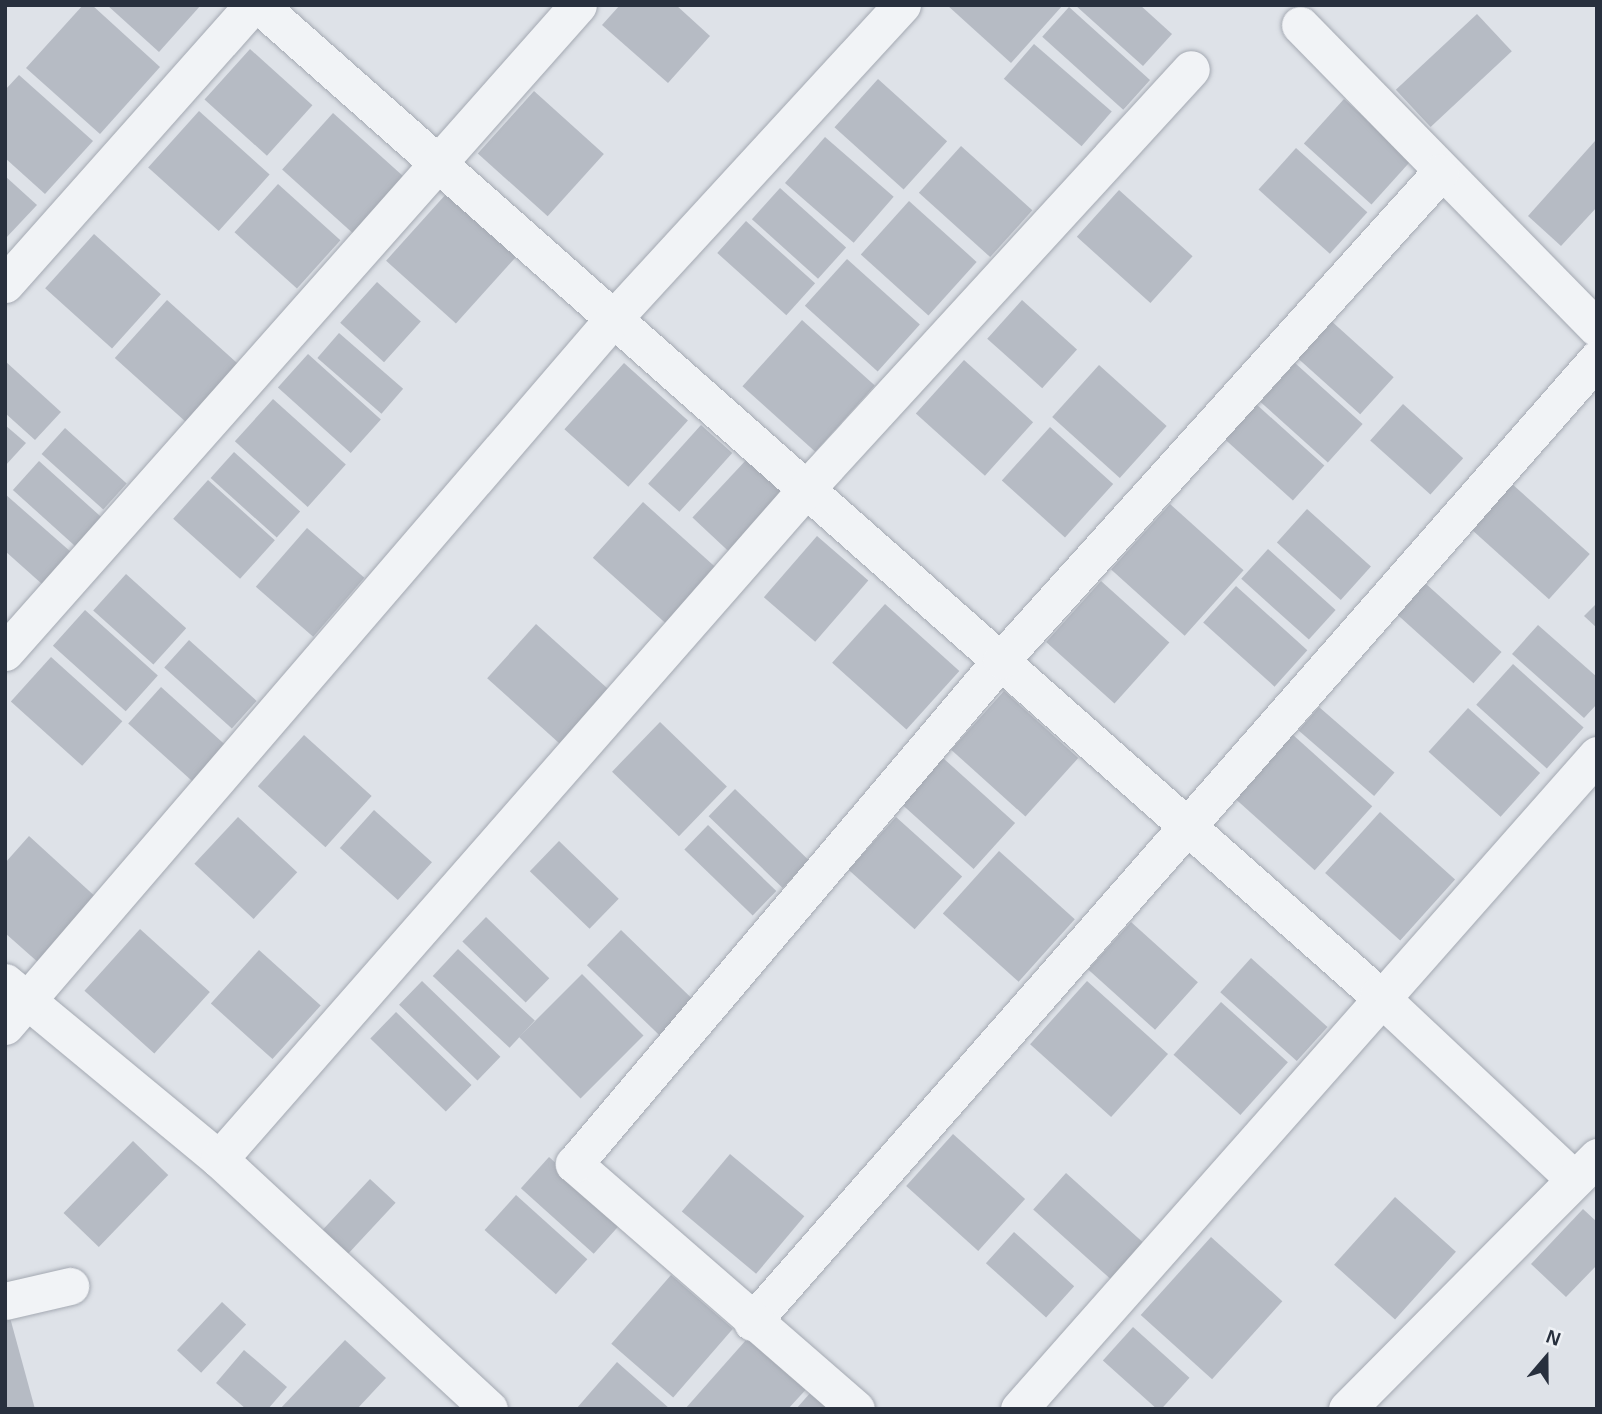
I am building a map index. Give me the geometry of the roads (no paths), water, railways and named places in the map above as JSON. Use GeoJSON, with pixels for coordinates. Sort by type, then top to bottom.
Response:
{"type":"FeatureCollection","features":[{"type":"Feature","properties":{"kind":"street"},"geometry":{"type":"LineString","coordinates":[[5,284],[253,5]]}},
{"type":"Feature","properties":{"kind":"street"},"geometry":{"type":"LineString","coordinates":[[259,5],[1001,660],[1183,827],[1585,1168],[1347,1409]]}},
{"type":"Feature","properties":{"kind":"street"},"geometry":{"type":"LineString","coordinates":[[5,652],[578,5]]}},
{"type":"Feature","properties":{"kind":"street"},"geometry":{"type":"LineString","coordinates":[[489,1409],[219,1159],[13,1003],[613,319],[902,5]]}},
{"type":"Feature","properties":{"kind":"street"},"geometry":{"type":"LineString","coordinates":[[1300,25],[1440,173],[1597,328]]}},
{"type":"Feature","properties":{"kind":"street"},"geometry":{"type":"LineString","coordinates":[[219,1159],[807,488],[1191,69]]}},
{"type":"Feature","properties":{"kind":"street"},"geometry":{"type":"LineString","coordinates":[[856,1409],[752,1322],[574,1164],[1001,660],[1440,173]]}},
{"type":"Feature","properties":{"kind":"street"},"geometry":{"type":"LineString","coordinates":[[752,1322],[1183,827],[1594,367]]}},
{"type":"Feature","properties":{"kind":"street"},"geometry":{"type":"LineString","coordinates":[[1018,1409],[1378,995],[1597,755]]}},
{"type":"Feature","properties":{"kind":"street"},"geometry":{"type":"LineString","coordinates":[[5,1301],[70,1286]]}}]}
